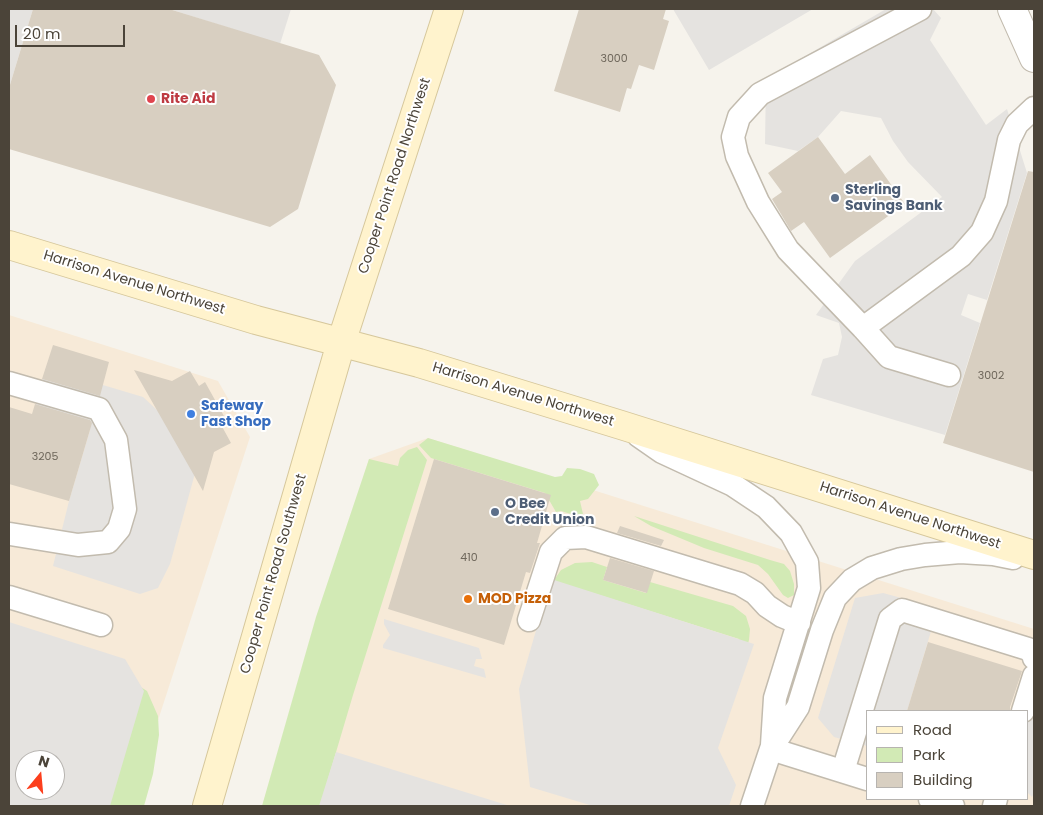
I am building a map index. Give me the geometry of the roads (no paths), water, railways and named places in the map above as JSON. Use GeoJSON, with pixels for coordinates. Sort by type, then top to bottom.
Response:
{"type":"FeatureCollection","features":[{"type":"Feature","properties":{"kind":"main road","name":"Cooper Point Road Northwest"},"geometry":{"type":"LineString","coordinates":[[341,343],[449,9]]}},
{"type":"Feature","properties":{"kind":"main road","name":"Harrison Avenue Northwest"},"geometry":{"type":"LineString","coordinates":[[9,245],[256,320],[419,363],[1034,555]]}},
{"type":"Feature","properties":{"kind":"main road","name":"Cooper Point Road Southwest"},"geometry":{"type":"LineString","coordinates":[[206,806],[341,343]]}},
{"type":"Feature","properties":{"kind":"street"},"geometry":{"type":"LineString","coordinates":[[1012,9],[1034,58]]}},
{"type":"Feature","properties":{"kind":"lane"},"geometry":{"type":"LineString","coordinates":[[920,9],[760,94],[739,116],[733,136],[737,156],[758,202],[788,250],[889,357],[949,375]]}},
{"type":"Feature","properties":{"kind":"lane"},"geometry":{"type":"LineString","coordinates":[[863,328],[962,256],[982,232],[996,201],[1009,140],[1017,124],[1034,108]]}},
{"type":"Feature","properties":{"kind":"lane"},"geometry":{"type":"LineString","coordinates":[[9,383],[99,409],[116,440],[125,509],[119,529],[108,542],[78,545],[10,534]]}},
{"type":"Feature","properties":{"kind":"lane"},"geometry":{"type":"LineString","coordinates":[[621,425],[662,452],[733,486],[766,507],[791,533],[806,562],[809,588],[775,698],[772,749]]}},
{"type":"Feature","properties":{"kind":"lane"},"geometry":{"type":"LineString","coordinates":[[530,620],[551,552],[565,538],[586,537],[740,584],[756,594],[767,606],[782,616],[799,623]]}},
{"type":"Feature","properties":{"kind":"lane"},"geometry":{"type":"LineString","coordinates":[[752,806],[772,749],[798,707],[822,630],[835,598],[852,580],[872,568],[925,554],[960,552],[993,554],[1034,560]]}},
{"type":"Feature","properties":{"kind":"lane"},"geometry":{"type":"LineString","coordinates":[[9,597],[100,625]]}},
{"type":"Feature","properties":{"kind":"lane"},"geometry":{"type":"LineString","coordinates":[[843,771],[890,619],[902,610],[1028,649],[1034,658]]}},
{"type":"Feature","properties":{"kind":"lane"},"geometry":{"type":"LineString","coordinates":[[1023,710],[1034,676]]}},
{"type":"Feature","properties":{"kind":"lane"},"geometry":{"type":"LineString","coordinates":[[772,749],[866,779]]}},
{"type":"Feature","properties":{"kind":"place","name":"Rite Aid"},"geometry":{"type":"Point","coordinates":[151,99]}},
{"type":"Feature","properties":{"kind":"place","name":"Sterling Savings Bank"},"geometry":{"type":"Point","coordinates":[835,198]}},
{"type":"Feature","properties":{"kind":"place","name":"Safeway Fast Shop"},"geometry":{"type":"Point","coordinates":[191,414]}},
{"type":"Feature","properties":{"kind":"place","name":"O Bee Credit Union"},"geometry":{"type":"Point","coordinates":[495,512]}},
{"type":"Feature","properties":{"kind":"place","name":"MOD Pizza"},"geometry":{"type":"Point","coordinates":[468,599]}}]}
